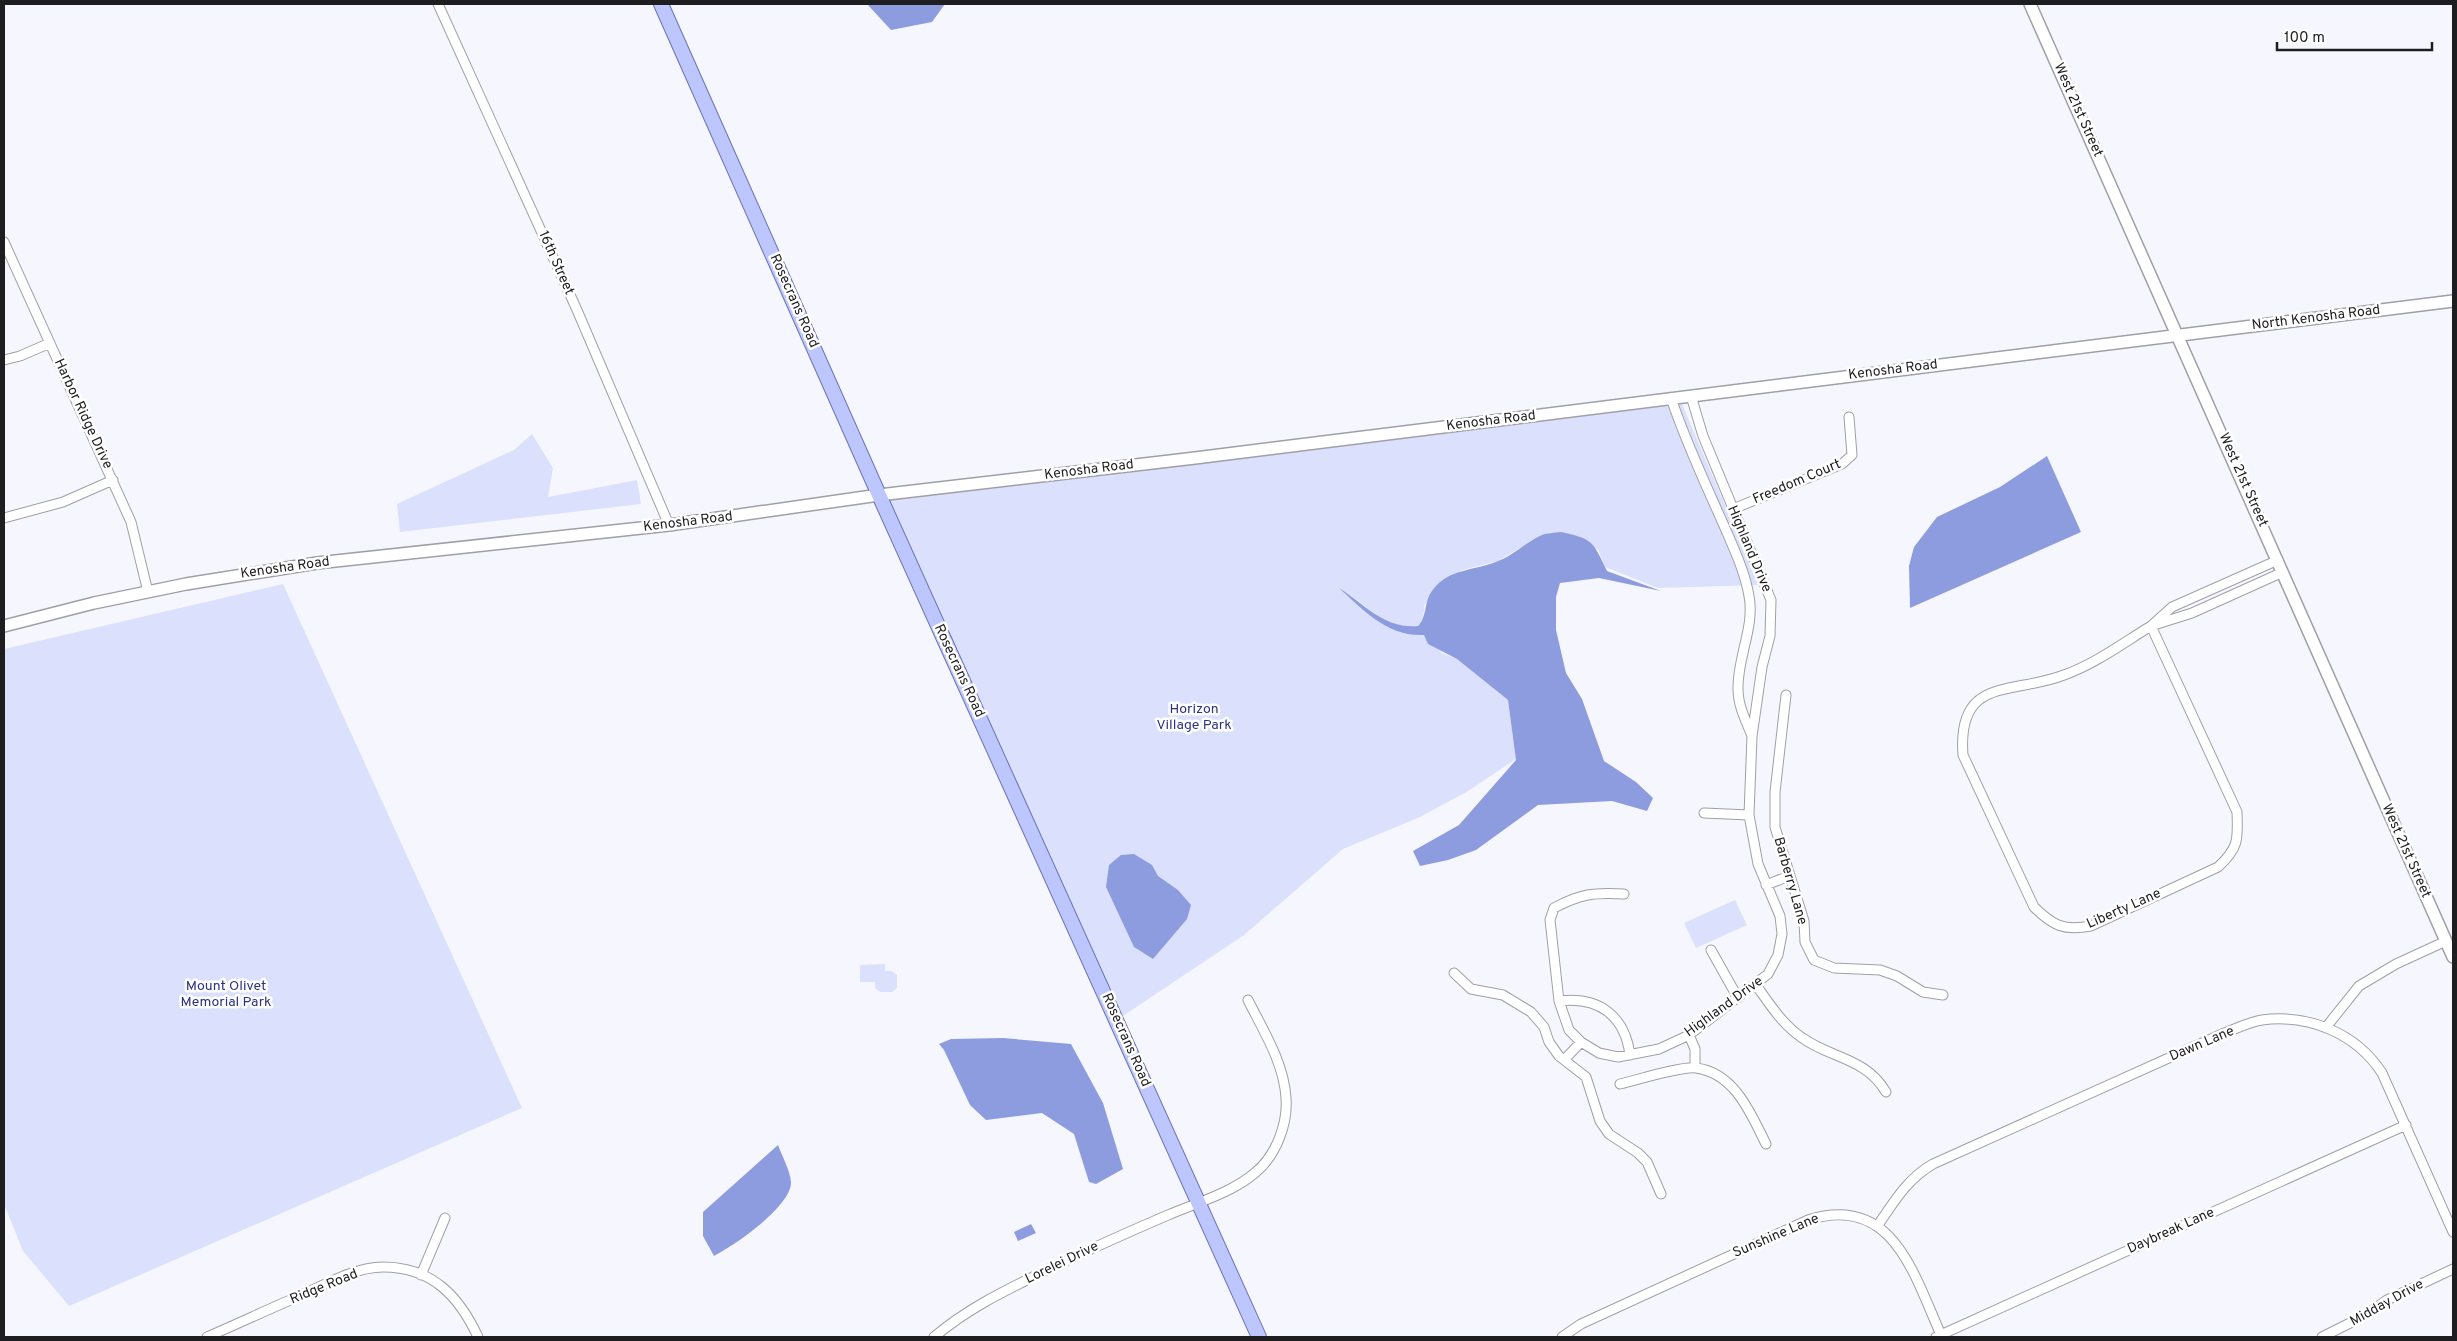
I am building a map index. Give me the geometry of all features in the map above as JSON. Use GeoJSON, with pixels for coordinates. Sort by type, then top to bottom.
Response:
{"type":"FeatureCollection","features":[{"type":"Feature","properties":{"kind":"main road","name":"Rosecrans Road"},"geometry":{"type":"LineString","coordinates":[[661,4],[879,495],[1259,1337]]}},
{"type":"Feature","properties":{"kind":"street","name":"16th Street"},"geometry":{"type":"LineString","coordinates":[[438,4],[577,310],[669,525]]}},
{"type":"Feature","properties":{"kind":"street","name":"West 21st Street"},"geometry":{"type":"LineString","coordinates":[[2030,4],[2179,335],[2453,957]]}},
{"type":"Feature","properties":{"kind":"street","name":"Harbor Ridge Drive"},"geometry":{"type":"LineString","coordinates":[[4,242],[131,522],[148,592]]}},
{"type":"Feature","properties":{"kind":"street","name":"North Kenosha Road"},"geometry":{"type":"LineString","coordinates":[[2179,335],[2453,300]]}},
{"type":"Feature","properties":{"kind":"street","name":"Kenosha Road"},"geometry":{"type":"LineString","coordinates":[[4,626],[148,592],[240,574],[380,555],[669,525],[879,495],[2179,335]]}},
{"type":"Feature","properties":{"kind":"street"},"geometry":{"type":"LineString","coordinates":[[4,360],[20,356],[50,343]]}},
{"type":"Feature","properties":{"kind":"street","name":"Highland Drive"},"geometry":{"type":"LineString","coordinates":[[1624,894],[1600,892],[1576,896],[1554,908],[1550,920],[1559,1001],[1569,1030],[1581,1042],[1600,1053],[1618,1057],[1659,1049],[1689,1034],[1756,986],[1768,974],[1778,955],[1782,934],[1780,916],[1758,864],[1749,815],[1752,736],[1762,666],[1770,636],[1771,600],[1703,436],[1691,396]]}},
{"type":"Feature","properties":{"kind":"street","name":"Highland Drive"},"geometry":{"type":"LineString","coordinates":[[1670,398],[1684,438],[1737,555],[1749,594],[1749,621],[1738,689],[1740,706],[1752,736]]}},
{"type":"Feature","properties":{"kind":"street","name":"Freedom Court"},"geometry":{"type":"LineString","coordinates":[[1733,509],[1842,464],[1852,455],[1849,417]]}},
{"type":"Feature","properties":{"kind":"street"},"geometry":{"type":"LineString","coordinates":[[4,518],[63,502],[113,480]]}},
{"type":"Feature","properties":{"kind":"street","name":"Liberty Lane"},"geometry":{"type":"LineString","coordinates":[[2151,626],[2237,812],[2238,840],[2231,855],[2218,867],[2091,926],[2072,929],[2050,922],[2034,907],[1963,755],[1961,733],[1970,708],[1988,694],[2064,676],[2093,662],[2151,626],[2172,607],[2278,560]]}},
{"type":"Feature","properties":{"kind":"street","name":"Liberty Lane"},"geometry":{"type":"LineString","coordinates":[[2151,626],[2192,613],[2283,572]]}},
{"type":"Feature","properties":{"kind":"street","name":"Barberry Lane"},"geometry":{"type":"LineString","coordinates":[[1786,695],[1775,792],[1775,827],[1804,921],[1805,942],[1814,960],[1834,968],[1880,970],[1898,976],[1923,992],[1943,995]]}},
{"type":"Feature","properties":{"kind":"street"},"geometry":{"type":"LineString","coordinates":[[1704,813],[1749,815]]}},
{"type":"Feature","properties":{"kind":"street"},"geometry":{"type":"LineString","coordinates":[[1766,885],[1789,876]]}},
{"type":"Feature","properties":{"kind":"street"},"geometry":{"type":"LineString","coordinates":[[2327,1026],[2360,986],[2396,964],[2446,941]]}},
{"type":"Feature","properties":{"kind":"street"},"geometry":{"type":"LineString","coordinates":[[1711,950],[1738,998]]}},
{"type":"Feature","properties":{"kind":"street"},"geometry":{"type":"LineString","coordinates":[[1454,973],[1471,989],[1503,995],[1531,1012],[1544,1027],[1549,1042],[1565,1060],[1586,1078],[1600,1121],[1609,1134],[1638,1153],[1647,1162],[1661,1194]]}},
{"type":"Feature","properties":{"kind":"street"},"geometry":{"type":"LineString","coordinates":[[1756,986],[1784,1022],[1800,1037],[1822,1050],[1862,1066],[1886,1092]]}},
{"type":"Feature","properties":{"kind":"street","name":"Lorelei Drive"},"geometry":{"type":"LineString","coordinates":[[934,1337],[958,1317],[982,1302],[1081,1253],[1230,1189],[1256,1172],[1271,1154],[1283,1127],[1286,1099],[1282,1073],[1248,1000]]}},
{"type":"Feature","properties":{"kind":"street"},"geometry":{"type":"LineString","coordinates":[[1559,1001],[1585,1001],[1608,1011],[1624,1031],[1630,1055]]}},
{"type":"Feature","properties":{"kind":"street","name":"Dawn Lane"},"geometry":{"type":"LineString","coordinates":[[1878,1226],[1906,1185],[1921,1171],[1933,1164],[2222,1034],[2260,1021],[2276,1019],[2327,1026],[2344,1036],[2375,1062],[2406,1125],[2453,1232]]}},
{"type":"Feature","properties":{"kind":"street"},"geometry":{"type":"LineString","coordinates":[[1689,1034],[1695,1049],[1695,1067]]}},
{"type":"Feature","properties":{"kind":"street"},"geometry":{"type":"LineString","coordinates":[[1565,1060],[1581,1042]]}},
{"type":"Feature","properties":{"kind":"street"},"geometry":{"type":"LineString","coordinates":[[1620,1084],[1695,1067],[1717,1074],[1737,1092],[1749,1108],[1766,1144]]}},
{"type":"Feature","properties":{"kind":"street","name":"Daybreak Lane"},"geometry":{"type":"LineString","coordinates":[[1939,1337],[2406,1125]]}},
{"type":"Feature","properties":{"kind":"street","name":"Sunshine Lane"},"geometry":{"type":"LineString","coordinates":[[1562,1337],[1581,1324],[1808,1220],[1835,1214],[1848,1216],[1878,1226],[1900,1247],[1939,1337]]}},
{"type":"Feature","properties":{"kind":"street"},"geometry":{"type":"LineString","coordinates":[[421,1275],[445,1218]]}},
{"type":"Feature","properties":{"kind":"street","name":"Ridge Road"},"geometry":{"type":"LineString","coordinates":[[207,1337],[226,1333],[343,1277],[382,1267],[421,1275],[442,1285],[460,1304],[478,1337]]}},
{"type":"Feature","properties":{"kind":"street","name":"Midday Drive"},"geometry":{"type":"LineString","coordinates":[[2322,1337],[2362,1317],[2396,1296],[2453,1269]]}},
{"type":"Feature","properties":{"kind":"green space","name":"Horizon Village Park"},"geometry":{"type":"Polygon","coordinates":[[[1679,397],[1759,585],[1658,588],[1605,567],[1598,549],[1542,535],[1498,561],[1462,570],[1425,604],[1422,622],[1418,626],[1406,626],[1386,620],[1342,590],[1368,613],[1380,620],[1403,631],[1424,635],[1442,653],[1457,659],[1508,700],[1516,759],[1468,791],[1420,817],[1343,849],[1244,935],[1117,1020],[879,495],[1679,397]]]}},
{"type":"Feature","properties":{"kind":"green space"},"geometry":{"type":"Polygon","coordinates":[[[532,434],[553,468],[548,497],[637,480],[641,504],[400,532],[397,504],[514,450],[532,434]]]}},
{"type":"Feature","properties":{"kind":"green space","name":"Mount Olivet Memorial Park"},"geometry":{"type":"Polygon","coordinates":[[[283,584],[522,1108],[69,1306],[23,1251],[4,1204],[4,649],[283,584]]]}},
{"type":"Feature","properties":{"kind":"green space"},"geometry":{"type":"Polygon","coordinates":[[[1735,900],[1747,925],[1696,948],[1684,923],[1735,900]]]}},
{"type":"Feature","properties":{"kind":"green space"},"geometry":{"type":"Polygon","coordinates":[[[885,964],[885,971],[892,971],[897,975],[897,988],[892,992],[880,992],[875,988],[875,982],[860,982],[860,965],[885,964]]]}},
{"type":"Feature","properties":{"kind":"water"},"geometry":{"type":"Polygon","coordinates":[[[867,4],[945,4],[932,22],[891,30],[867,4]]]}},
{"type":"Feature","properties":{"kind":"water"},"geometry":{"type":"Polygon","coordinates":[[[2047,456],[2081,532],[1910,608],[1909,566],[1914,547],[1937,517],[2000,487],[2047,456]]]}},
{"type":"Feature","properties":{"kind":"water"},"geometry":{"type":"Polygon","coordinates":[[[1561,532],[1580,537],[1591,543],[1607,571],[1661,591],[1599,578],[1560,583],[1556,597],[1556,630],[1566,673],[1582,699],[1604,761],[1636,782],[1653,798],[1647,811],[1612,801],[1538,805],[1476,850],[1448,860],[1420,866],[1413,851],[1459,825],[1516,760],[1508,700],[1457,659],[1428,644],[1424,635],[1399,632],[1388,627],[1367,613],[1339,588],[1385,620],[1406,626],[1418,626],[1423,619],[1429,595],[1446,578],[1504,558],[1542,535],[1561,532]]]}},
{"type":"Feature","properties":{"kind":"water"},"geometry":{"type":"Polygon","coordinates":[[[1134,854],[1152,865],[1158,876],[1178,890],[1191,905],[1187,919],[1153,959],[1134,947],[1106,887],[1109,865],[1121,855],[1134,854]]]}},
{"type":"Feature","properties":{"kind":"water"},"geometry":{"type":"Polygon","coordinates":[[[1003,1038],[1071,1044],[1103,1103],[1123,1169],[1096,1184],[1089,1182],[1074,1134],[1042,1113],[986,1120],[970,1105],[944,1050],[939,1044],[951,1039],[1003,1038]]]}},
{"type":"Feature","properties":{"kind":"water"},"geometry":{"type":"Polygon","coordinates":[[[778,1145],[788,1168],[791,1182],[789,1192],[782,1202],[760,1224],[735,1244],[714,1256],[703,1236],[703,1212],[778,1145]]]}},
{"type":"Feature","properties":{"kind":"water"},"geometry":{"type":"Polygon","coordinates":[[[1031,1224],[1036,1233],[1018,1241],[1014,1232],[1031,1224]]]}}]}
